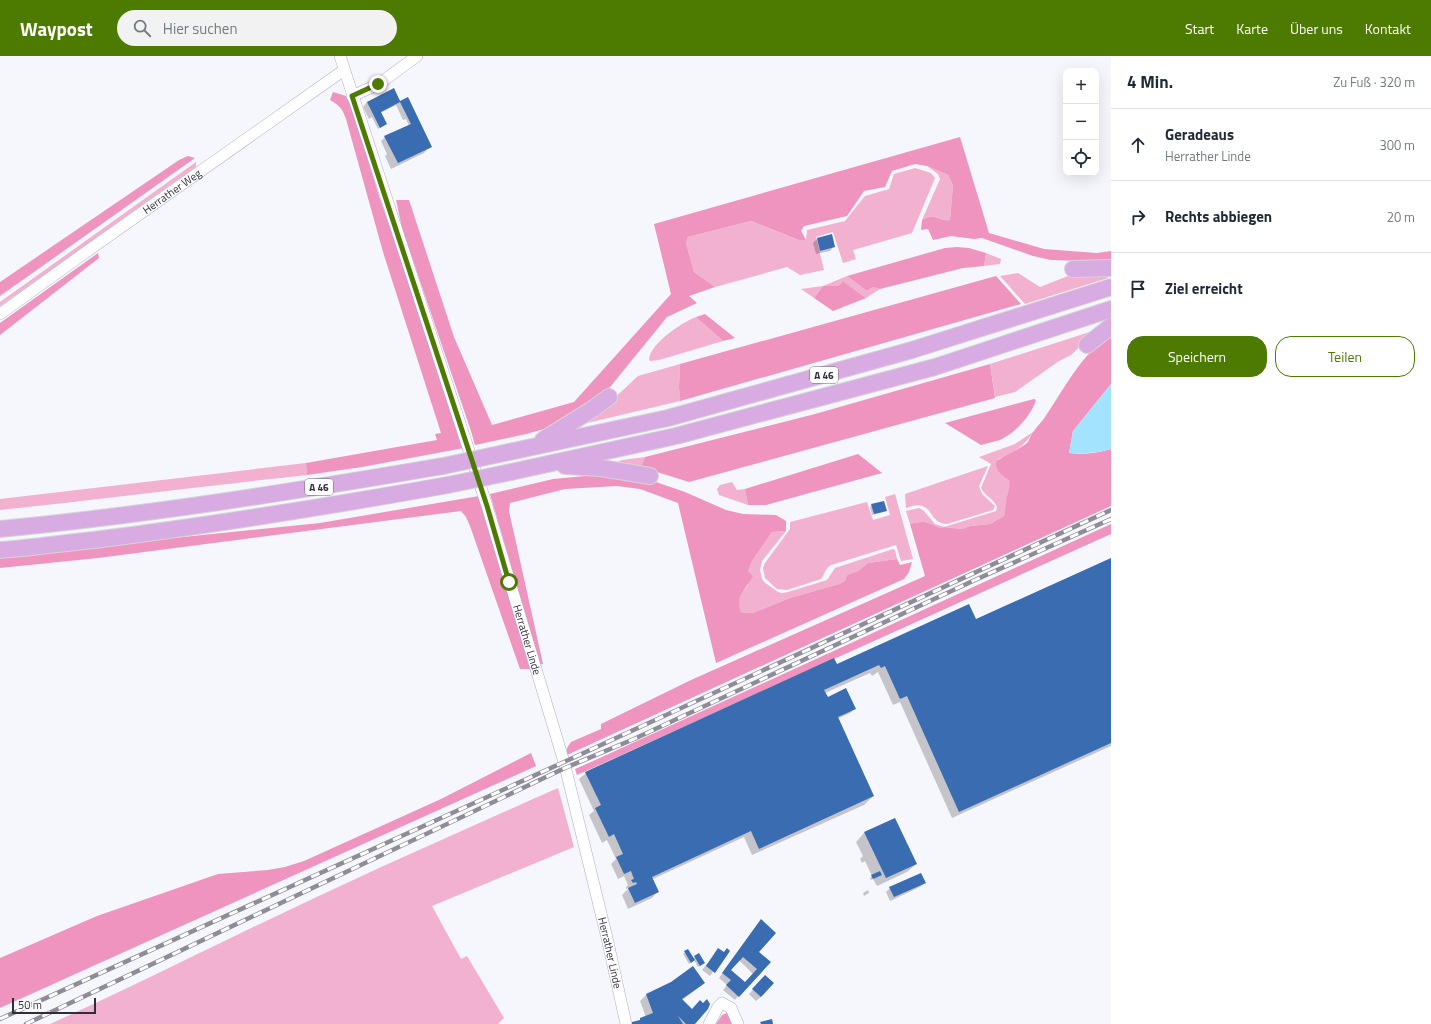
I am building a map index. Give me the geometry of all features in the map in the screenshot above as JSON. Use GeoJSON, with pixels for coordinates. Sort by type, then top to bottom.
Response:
{"type":"FeatureCollection","features":[{"type":"Feature","properties":{"kind":"highway"},"geometry":{"type":"LineString","coordinates":[[1074,269],[1111,268]]}},
{"type":"Feature","properties":{"kind":"highway","name":"A 46"},"geometry":{"type":"LineString","coordinates":[[0,529],[114,516],[294,491],[443,466],[668,418],[912,350],[1111,287]]}},
{"type":"Feature","properties":{"kind":"highway","name":"A 46"},"geometry":{"type":"LineString","coordinates":[[0,550],[133,535],[222,522],[356,501],[511,472],[676,436],[935,367],[1111,309]]}},
{"type":"Feature","properties":{"kind":"highway"},"geometry":{"type":"LineString","coordinates":[[1087,345],[1111,326]]}},
{"type":"Feature","properties":{"kind":"highway"},"geometry":{"type":"LineString","coordinates":[[533,447],[609,397]]}},
{"type":"Feature","properties":{"kind":"highway"},"geometry":{"type":"LineString","coordinates":[[543,465],[601,468],[650,476]]}},
{"type":"Feature","properties":{"kind":"street","name":"Herrather Linde"},"geometry":{"type":"LineString","coordinates":[[340,56],[487,506],[564,762],[607,938],[626,1024]]}},
{"type":"Feature","properties":{"kind":"street"},"geometry":{"type":"LineString","coordinates":[[352,96],[378,84],[417,56]]}},
{"type":"Feature","properties":{"kind":"street","name":"Herrather Weg"},"geometry":{"type":"LineString","coordinates":[[0,314],[344,70]]}},
{"type":"Feature","properties":{"kind":"street"},"geometry":{"type":"LineString","coordinates":[[709,1024],[718,1007],[722,1003],[731,1008],[738,1024]]}},
{"type":"Feature","properties":{"kind":"shaded area"},"geometry":{"type":"Polygon","coordinates":[[[333,92],[346,96],[354,113],[378,193],[461,434],[464,448],[362,467],[307,475],[306,463],[437,440],[435,434],[441,433],[383,252],[346,119],[340,108],[330,100],[333,92]]]}},
{"type":"Feature","properties":{"kind":"shaded area"},"geometry":{"type":"Polygon","coordinates":[[[960,137],[989,233],[1044,249],[1097,253],[1111,251],[1111,262],[1051,260],[1033,256],[982,238],[974,239],[951,236],[933,240],[928,229],[921,230],[922,220],[933,217],[942,220],[950,220],[953,185],[948,175],[927,166],[915,164],[892,171],[885,187],[864,191],[847,216],[804,226],[801,231],[806,240],[799,240],[751,221],[688,237],[686,243],[694,272],[715,287],[689,296],[697,303],[667,317],[606,392],[559,425],[475,445],[402,228],[396,200],[409,200],[454,337],[492,425],[574,402],[671,294],[654,224],[960,137]]]}},
{"type":"Feature","properties":{"kind":"shaded area"},"geometry":{"type":"Polygon","coordinates":[[[188,156],[195,158],[0,296],[0,282],[179,160],[188,156]]]}},
{"type":"Feature","properties":{"kind":"shaded area"},"geometry":{"type":"Polygon","coordinates":[[[196,162],[196,167],[0,306],[0,302],[196,162]]]}},
{"type":"Feature","properties":{"kind":"shaded area"},"geometry":{"type":"Polygon","coordinates":[[[927,166],[948,175],[953,185],[950,220],[930,217],[922,220],[940,179],[938,174],[927,166]]]}},
{"type":"Feature","properties":{"kind":"shaded area"},"geometry":{"type":"Polygon","coordinates":[[[915,168],[931,173],[935,178],[912,233],[853,250],[856,259],[843,263],[833,232],[816,237],[824,270],[800,275],[787,267],[715,287],[694,272],[686,243],[688,237],[751,221],[799,240],[806,240],[807,230],[845,221],[865,196],[889,189],[894,174],[915,168]]]}},
{"type":"Feature","properties":{"kind":"shaded area"},"geometry":{"type":"Polygon","coordinates":[[[945,248],[969,248],[986,253],[984,266],[963,268],[880,289],[873,287],[867,291],[847,276],[945,248]]]}},
{"type":"Feature","properties":{"kind":"shaded area"},"geometry":{"type":"Polygon","coordinates":[[[98,253],[99,258],[0,335],[0,323],[98,253]]]}},
{"type":"Feature","properties":{"kind":"shaded area"},"geometry":{"type":"Polygon","coordinates":[[[986,253],[1001,259],[1000,264],[984,266],[986,253]]]}},
{"type":"Feature","properties":{"kind":"shaded area"},"geometry":{"type":"Polygon","coordinates":[[[1018,273],[1040,287],[1068,276],[1110,275],[1108,278],[1025,304],[1000,276],[1018,273]]]}},
{"type":"Feature","properties":{"kind":"shaded area"},"geometry":{"type":"Polygon","coordinates":[[[847,276],[867,291],[873,287],[880,289],[866,298],[843,281],[838,286],[823,286],[847,276]]]}},
{"type":"Feature","properties":{"kind":"shaded area"},"geometry":{"type":"Polygon","coordinates":[[[996,276],[1021,304],[680,401],[680,364],[996,276]]]}},
{"type":"Feature","properties":{"kind":"shaded area"},"geometry":{"type":"Polygon","coordinates":[[[843,281],[866,298],[833,311],[814,298],[823,286],[838,286],[843,281]]]}},
{"type":"Feature","properties":{"kind":"shaded area"},"geometry":{"type":"Polygon","coordinates":[[[823,286],[814,298],[801,289],[823,286]]]}},
{"type":"Feature","properties":{"kind":"shaded area"},"geometry":{"type":"Polygon","coordinates":[[[705,314],[735,338],[723,341],[696,317],[705,314]]]}},
{"type":"Feature","properties":{"kind":"shaded area"},"geometry":{"type":"Polygon","coordinates":[[[696,317],[723,341],[659,360],[650,361],[649,359],[651,353],[661,340],[675,329],[696,317]]]}},
{"type":"Feature","properties":{"kind":"shaded area"},"geometry":{"type":"Polygon","coordinates":[[[1099,329],[1071,355],[1059,361],[1015,392],[995,397],[990,364],[1099,329]]]}},
{"type":"Feature","properties":{"kind":"shaded area"},"geometry":{"type":"Polygon","coordinates":[[[1111,334],[1111,384],[1073,431],[1069,453],[1079,454],[1101,452],[1111,449],[1111,506],[567,755],[567,748],[571,742],[601,729],[601,724],[691,680],[925,576],[910,524],[922,522],[929,523],[940,528],[962,529],[970,526],[990,524],[1004,516],[1010,482],[997,469],[997,461],[1028,442],[1032,433],[1044,419],[1074,372],[1091,352],[1111,334]]]}},
{"type":"Feature","properties":{"kind":"shaded area"},"geometry":{"type":"Polygon","coordinates":[[[680,364],[680,401],[583,424],[606,406],[638,376],[680,364]]]}},
{"type":"Feature","properties":{"kind":"shaded area"},"geometry":{"type":"Polygon","coordinates":[[[990,364],[995,398],[689,482],[641,467],[645,457],[815,414],[990,364]]]}},
{"type":"Feature","properties":{"kind":"shaded area"},"geometry":{"type":"Polygon","coordinates":[[[1034,399],[1036,400],[1034,406],[1022,423],[1006,437],[998,441],[981,445],[945,423],[1034,399]]]}},
{"type":"Feature","properties":{"kind":"shaded area"},"geometry":{"type":"Polygon","coordinates":[[[1033,432],[1026,442],[1009,454],[998,459],[1003,476],[1009,480],[1011,485],[1007,496],[1007,507],[1004,516],[990,524],[970,526],[962,529],[944,527],[996,511],[996,504],[981,488],[991,464],[979,457],[1015,444],[1033,432]]]}},
{"type":"Feature","properties":{"kind":"shaded area"},"geometry":{"type":"Polygon","coordinates":[[[858,454],[882,473],[766,505],[748,505],[745,489],[858,454]]]}},
{"type":"Feature","properties":{"kind":"shaded area"},"geometry":{"type":"Polygon","coordinates":[[[645,457],[641,467],[613,464],[622,460],[645,457]]]}},
{"type":"Feature","properties":{"kind":"shaded area"},"geometry":{"type":"Polygon","coordinates":[[[306,463],[307,475],[0,510],[0,499],[306,463]]]}},
{"type":"Feature","properties":{"kind":"shaded area"},"geometry":{"type":"Polygon","coordinates":[[[988,466],[979,486],[982,494],[995,506],[993,510],[947,524],[935,519],[926,508],[920,505],[906,508],[905,494],[988,466]]]}},
{"type":"Feature","properties":{"kind":"shaded area"},"geometry":{"type":"Polygon","coordinates":[[[596,475],[650,480],[685,492],[726,510],[743,514],[776,515],[786,521],[786,531],[772,532],[752,561],[748,572],[753,576],[742,594],[739,603],[742,613],[753,613],[790,598],[839,584],[845,581],[847,575],[858,571],[868,563],[897,559],[900,565],[912,562],[909,572],[904,579],[716,663],[678,503],[640,489],[617,486],[565,489],[510,503],[509,511],[543,664],[540,665],[490,494],[553,479],[596,475]]]}},
{"type":"Feature","properties":{"kind":"shaded area"},"geometry":{"type":"Polygon","coordinates":[[[732,482],[737,490],[745,489],[748,505],[719,495],[717,489],[720,485],[732,482]]]}},
{"type":"Feature","properties":{"kind":"shaded area"},"geometry":{"type":"Polygon","coordinates":[[[895,494],[913,559],[901,561],[896,545],[831,565],[826,569],[821,579],[787,590],[777,589],[765,578],[763,568],[765,563],[790,529],[790,522],[867,502],[873,520],[890,515],[885,497],[895,494]]]}},
{"type":"Feature","properties":{"kind":"shaded area"},"geometry":{"type":"Polygon","coordinates":[[[479,496],[530,669],[520,669],[470,526],[466,517],[461,511],[98,558],[0,568],[0,558],[95,546],[320,523],[479,496]]]}},
{"type":"Feature","properties":{"kind":"shaded area"},"geometry":{"type":"Polygon","coordinates":[[[919,508],[924,511],[935,524],[944,527],[940,528],[929,523],[922,522],[910,524],[906,511],[919,508]]]}},
{"type":"Feature","properties":{"kind":"shaded area"},"geometry":{"type":"Polygon","coordinates":[[[1111,524],[1111,534],[577,775],[575,769],[1111,524]]]}},
{"type":"Feature","properties":{"kind":"shaded area"},"geometry":{"type":"Polygon","coordinates":[[[786,531],[762,561],[760,570],[764,582],[778,592],[788,592],[827,580],[835,568],[893,549],[895,550],[897,559],[868,563],[858,571],[847,575],[845,581],[839,584],[790,598],[753,613],[742,613],[739,608],[739,601],[742,593],[748,585],[748,572],[752,561],[772,532],[786,531]]]}},
{"type":"Feature","properties":{"kind":"shaded area"},"geometry":{"type":"Polygon","coordinates":[[[531,753],[536,766],[0,1008],[0,958],[97,916],[218,874],[268,870],[285,867],[304,861],[441,799],[531,753]]]}},
{"type":"Feature","properties":{"kind":"shaded area"},"geometry":{"type":"Polygon","coordinates":[[[558,788],[574,847],[432,906],[461,959],[467,956],[504,1018],[498,1024],[50,1024],[320,895],[558,788]]]}},
{"type":"Feature","properties":{"kind":"shaded area"},"geometry":{"type":"Polygon","coordinates":[[[729,1012],[735,1024],[716,1024],[722,1015],[729,1012]]]}},
{"type":"Feature","properties":{"kind":"water"},"geometry":{"type":"Polygon","coordinates":[[[1111,384],[1111,449],[1090,453],[1069,453],[1073,431],[1111,384]]]}},
{"type":"Feature","properties":{"kind":"building"},"geometry":{"type":"Polygon","coordinates":[[[394,88],[400,101],[408,97],[432,147],[398,163],[384,136],[411,124],[400,102],[381,112],[387,124],[380,128],[367,102],[394,88]]]}},
{"type":"Feature","properties":{"kind":"building"},"geometry":{"type":"Polygon","coordinates":[[[832,234],[835,247],[820,251],[817,238],[832,234]]]}},
{"type":"Feature","properties":{"kind":"building"},"geometry":{"type":"Polygon","coordinates":[[[884,501],[887,511],[874,514],[871,504],[884,501]]]}},
{"type":"Feature","properties":{"kind":"building"},"geometry":{"type":"Polygon","coordinates":[[[1111,558],[1111,743],[959,812],[907,696],[900,699],[885,666],[881,668],[879,665],[824,690],[828,697],[846,688],[856,709],[838,717],[874,796],[759,849],[751,831],[652,877],[659,892],[635,903],[628,888],[637,884],[636,882],[633,883],[631,880],[634,879],[631,871],[624,874],[616,857],[623,854],[614,834],[609,837],[595,808],[601,805],[585,772],[834,658],[837,664],[969,604],[976,619],[1111,558]]]}},
{"type":"Feature","properties":{"kind":"building"},"geometry":{"type":"Polygon","coordinates":[[[895,818],[917,864],[886,878],[864,832],[895,818]]]}},
{"type":"Feature","properties":{"kind":"building"},"geometry":{"type":"Polygon","coordinates":[[[880,871],[882,875],[873,879],[871,875],[880,871]]]}},
{"type":"Feature","properties":{"kind":"building"},"geometry":{"type":"Polygon","coordinates":[[[921,873],[926,883],[894,897],[889,887],[921,873]]]}},
{"type":"Feature","properties":{"kind":"building"},"geometry":{"type":"Polygon","coordinates":[[[761,919],[776,933],[759,952],[771,962],[739,997],[726,985],[731,980],[722,973],[761,919]],[[743,957],[731,970],[745,982],[757,969],[743,957]]]}},
{"type":"Feature","properties":{"kind":"building"},"geometry":{"type":"Polygon","coordinates":[[[718,948],[724,952],[727,948],[730,951],[715,973],[706,966],[718,948]]]}},
{"type":"Feature","properties":{"kind":"building"},"geometry":{"type":"Polygon","coordinates":[[[688,949],[695,960],[691,963],[684,951],[688,949]]]}},
{"type":"Feature","properties":{"kind":"building"},"geometry":{"type":"Polygon","coordinates":[[[699,953],[705,963],[700,966],[694,956],[699,953]]]}},
{"type":"Feature","properties":{"kind":"building"},"geometry":{"type":"Polygon","coordinates":[[[693,966],[705,983],[682,999],[692,1009],[700,1000],[703,1003],[707,999],[710,1004],[708,1009],[695,1024],[686,1024],[678,1016],[683,1024],[632,1024],[632,1022],[640,1020],[640,1018],[653,1013],[646,994],[671,982],[693,966]]]}},
{"type":"Feature","properties":{"kind":"building"},"geometry":{"type":"Polygon","coordinates":[[[765,975],[774,983],[761,997],[752,989],[765,975]]]}},
{"type":"Feature","properties":{"kind":"building"},"geometry":{"type":"Polygon","coordinates":[[[772,1019],[773,1024],[761,1024],[760,1022],[772,1019]]]}},
{"type":"Feature","properties":{"kind":"railway"},"geometry":{"type":"LineString","coordinates":[[0,1019],[564,762],[1111,510]]}},
{"type":"Feature","properties":{"kind":"railway"},"geometry":{"type":"LineString","coordinates":[[26,1024],[565,768],[634,739],[975,580],[1111,519]]}},
{"type":"Feature","properties":{"kind":"route"},"geometry":{"type":"LineString","coordinates":[[378,84],[352,96],[487,506],[509,582]]}}]}
